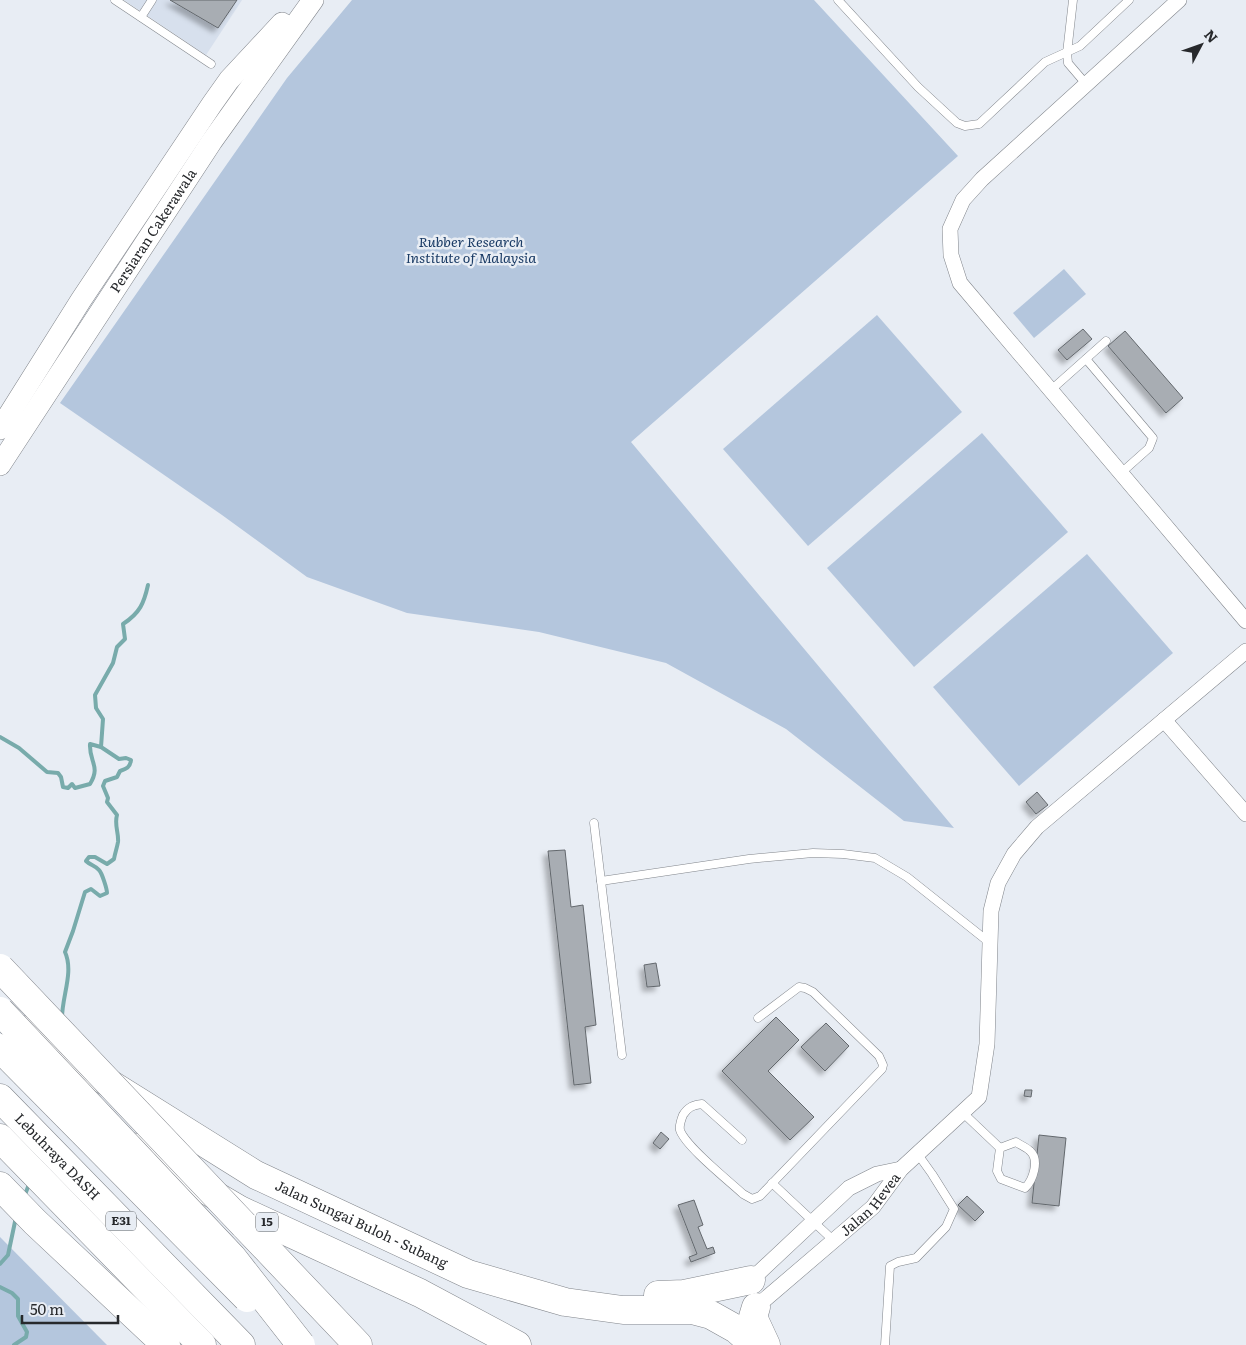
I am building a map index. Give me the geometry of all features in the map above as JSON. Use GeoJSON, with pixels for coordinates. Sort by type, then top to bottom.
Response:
{"type":"FeatureCollection","features":[{"type":"Feature","properties":{"kind":"highway"},"geometry":{"type":"LineString","coordinates":[[0,968],[358,1345]]}},
{"type":"Feature","properties":{"kind":"highway"},"geometry":{"type":"LineString","coordinates":[[0,1011],[232,1257],[301,1345]]}},
{"type":"Feature","properties":{"kind":"highway","name":"Jalan Sungai Buloh - Subang"},"geometry":{"type":"LineString","coordinates":[[0,1015],[256,1174],[468,1274],[565,1302],[623,1310],[692,1310],[711,1316],[736,1329],[754,1345]]}},
{"type":"Feature","properties":{"kind":"highway"},"geometry":{"type":"LineString","coordinates":[[0,1048],[232,1284],[301,1345]]}},
{"type":"Feature","properties":{"kind":"highway","name":"15"},"geometry":{"type":"LineString","coordinates":[[0,1068],[240,1210],[420,1293],[517,1345]]}},
{"type":"Feature","properties":{"kind":"highway","name":"Lebuhraya DASH"},"geometry":{"type":"LineString","coordinates":[[0,1098],[241,1345]]}},
{"type":"Feature","properties":{"kind":"highway","name":"Lebuhraya DASH"},"geometry":{"type":"LineString","coordinates":[[0,1138],[202,1345]]}},
{"type":"Feature","properties":{"kind":"highway"},"geometry":{"type":"LineString","coordinates":[[0,1164],[178,1345]]}},
{"type":"Feature","properties":{"kind":"highway"},"geometry":{"type":"LineString","coordinates":[[0,1186],[166,1345]]}},
{"type":"Feature","properties":{"kind":"highway"},"geometry":{"type":"LineString","coordinates":[[468,1274],[601,1298],[684,1294],[750,1280]]}},
{"type":"Feature","properties":{"kind":"highway"},"geometry":{"type":"LineString","coordinates":[[756,1306],[753,1316],[766,1345]]}},
{"type":"Feature","properties":{"kind":"street","name":"Persiaran Cakerawala"},"geometry":{"type":"LineString","coordinates":[[0,465],[7,421],[7,396],[35,372],[81,300],[229,80],[304,0]]}},
{"type":"Feature","properties":{"kind":"street","name":"Persiaran Cakerawala"},"geometry":{"type":"LineString","coordinates":[[7,421],[313,0]]}},
{"type":"Feature","properties":{"kind":"street"},"geometry":{"type":"LineString","coordinates":[[1179,0],[982,179],[963,200],[950,229],[951,255],[960,282],[1246,621]]}},
{"type":"Feature","properties":{"kind":"street"},"geometry":{"type":"LineString","coordinates":[[990,943],[991,911],[998,883],[1014,854],[1037,827],[1246,651]]}},
{"type":"Feature","properties":{"kind":"street"},"geometry":{"type":"LineString","coordinates":[[1164,720],[1246,814]]}},
{"type":"Feature","properties":{"kind":"street","name":"Jalan Hevea"},"geometry":{"type":"LineString","coordinates":[[756,1306],[873,1207],[900,1168],[979,1097],[987,1044],[990,943]]}},
{"type":"Feature","properties":{"kind":"street"},"geometry":{"type":"LineString","coordinates":[[750,1280],[848,1188],[877,1174],[900,1168]]}},
{"type":"Feature","properties":{"kind":"lane"},"geometry":{"type":"LineString","coordinates":[[115,0],[211,64]]}},
{"type":"Feature","properties":{"kind":"lane"},"geometry":{"type":"LineString","coordinates":[[141,17],[152,0]]}},
{"type":"Feature","properties":{"kind":"lane"},"geometry":{"type":"LineString","coordinates":[[838,0],[918,87],[957,123],[965,126],[979,124],[1045,62],[1080,46],[1129,0]]}},
{"type":"Feature","properties":{"kind":"lane"},"geometry":{"type":"LineString","coordinates":[[1072,0],[1067,53],[1068,63],[1086,84]]}},
{"type":"Feature","properties":{"kind":"lane"},"geometry":{"type":"LineString","coordinates":[[1051,390],[1106,341]]}},
{"type":"Feature","properties":{"kind":"lane"},"geometry":{"type":"LineString","coordinates":[[1086,359],[1153,438],[1149,448],[1121,473]]}},
{"type":"Feature","properties":{"kind":"lane"},"geometry":{"type":"LineString","coordinates":[[594,823],[622,1055]]}},
{"type":"Feature","properties":{"kind":"lane"},"geometry":{"type":"LineString","coordinates":[[600,881],[749,859],[813,853],[875,858],[907,877],[990,943]]}},
{"type":"Feature","properties":{"kind":"lane"},"geometry":{"type":"LineString","coordinates":[[742,1140],[702,1104],[694,1105],[687,1110],[680,1121],[680,1130],[687,1142],[743,1194],[752,1199],[760,1196],[882,1069],[883,1065],[879,1056],[812,992],[805,988],[799,987],[758,1018]]}},
{"type":"Feature","properties":{"kind":"lane"},"geometry":{"type":"LineString","coordinates":[[962,1112],[1000,1148]]}},
{"type":"Feature","properties":{"kind":"lane"},"geometry":{"type":"LineString","coordinates":[[1016,1142],[1031,1152],[1035,1160],[1032,1181],[1025,1188],[1001,1179],[997,1171],[1000,1148],[1016,1142]]}},
{"type":"Feature","properties":{"kind":"lane"},"geometry":{"type":"LineString","coordinates":[[885,1345],[890,1266],[916,1258],[946,1227],[954,1209],[917,1153]]}},
{"type":"Feature","properties":{"kind":"lane"},"geometry":{"type":"LineString","coordinates":[[772,1183],[833,1240]]}},
{"type":"Feature","properties":{"kind":"shaded area"},"geometry":{"type":"Polygon","coordinates":[[[124,0],[242,0],[206,55],[124,0]]]}},
{"type":"Feature","properties":{"kind":"green space","name":"Rubber Research Institute of Malaysia"},"geometry":{"type":"Polygon","coordinates":[[[352,0],[814,0],[958,156],[631,442],[954,828],[904,821],[786,729],[666,663],[539,632],[407,613],[307,577],[222,515],[60,403],[287,78],[352,0]]]}},
{"type":"Feature","properties":{"kind":"green space"},"geometry":{"type":"Polygon","coordinates":[[[1064,269],[1086,294],[1034,338],[1013,313],[1064,269]]]}},
{"type":"Feature","properties":{"kind":"green space"},"geometry":{"type":"Polygon","coordinates":[[[877,315],[962,412],[808,546],[723,449],[877,315]]]}},
{"type":"Feature","properties":{"kind":"green space"},"geometry":{"type":"Polygon","coordinates":[[[982,433],[1068,532],[914,667],[827,568],[982,433]]]}},
{"type":"Feature","properties":{"kind":"green space"},"geometry":{"type":"Polygon","coordinates":[[[1087,554],[1173,653],[1019,786],[933,687],[1087,554]]]}},
{"type":"Feature","properties":{"kind":"green space"},"geometry":{"type":"Polygon","coordinates":[[[0,1237],[107,1345],[0,1345],[0,1237]]]}},
{"type":"Feature","properties":{"kind":"building"},"geometry":{"type":"Polygon","coordinates":[[[170,0],[237,0],[218,28],[170,0]]]}},
{"type":"Feature","properties":{"kind":"building"},"geometry":{"type":"Polygon","coordinates":[[[1083,329],[1092,339],[1067,360],[1058,350],[1083,329]]]}},
{"type":"Feature","properties":{"kind":"building"},"geometry":{"type":"Polygon","coordinates":[[[1125,331],[1183,398],[1166,413],[1108,346],[1125,331]]]}},
{"type":"Feature","properties":{"kind":"building"},"geometry":{"type":"Polygon","coordinates":[[[1037,792],[1048,805],[1036,814],[1026,802],[1037,792]]]}},
{"type":"Feature","properties":{"kind":"building"},"geometry":{"type":"Polygon","coordinates":[[[565,850],[571,907],[583,905],[596,1025],[585,1027],[591,1083],[574,1085],[548,851],[565,850]]]}},
{"type":"Feature","properties":{"kind":"building"},"geometry":{"type":"Polygon","coordinates":[[[656,963],[660,986],[647,987],[644,965],[656,963]]]}},
{"type":"Feature","properties":{"kind":"building"},"geometry":{"type":"Polygon","coordinates":[[[776,1017],[799,1040],[768,1071],[814,1117],[790,1140],[722,1071],[776,1017]]]}},
{"type":"Feature","properties":{"kind":"building"},"geometry":{"type":"Polygon","coordinates":[[[826,1023],[849,1046],[825,1071],[801,1047],[826,1023]]]}},
{"type":"Feature","properties":{"kind":"building"},"geometry":{"type":"Polygon","coordinates":[[[1025,1090],[1032,1090],[1031,1097],[1024,1096],[1025,1090]]]}},
{"type":"Feature","properties":{"kind":"building"},"geometry":{"type":"Polygon","coordinates":[[[661,1132],[669,1139],[660,1149],[653,1143],[661,1132]]]}},
{"type":"Feature","properties":{"kind":"building"},"geometry":{"type":"Polygon","coordinates":[[[1039,1135],[1066,1138],[1059,1206],[1032,1203],[1039,1135]]]}},
{"type":"Feature","properties":{"kind":"building"},"geometry":{"type":"Polygon","coordinates":[[[967,1196],[984,1212],[975,1221],[958,1205],[967,1196]]]}},
{"type":"Feature","properties":{"kind":"building"},"geometry":{"type":"Polygon","coordinates":[[[694,1200],[703,1225],[698,1227],[707,1249],[713,1247],[715,1253],[691,1262],[689,1257],[697,1254],[678,1205],[694,1200]]]}},
{"type":"Feature","properties":{"kind":"waterway"},"geometry":{"type":"LineString","coordinates":[[101,747],[103,719],[96,708],[95,695],[113,663],[117,647],[125,639],[123,624],[134,616],[140,607],[148,585]]}},
{"type":"Feature","properties":{"kind":"waterway"},"geometry":{"type":"LineString","coordinates":[[0,737],[19,748],[47,772],[58,773],[63,787],[68,788],[72,784],[75,788],[90,784],[95,773],[90,744],[101,747],[119,759],[126,758],[131,760],[127,768],[120,771],[117,777],[105,781],[103,786],[108,798],[107,802],[117,815],[118,842],[114,859],[107,864],[95,857],[89,857],[86,861],[100,872],[107,893],[100,896],[91,889],[85,892],[65,952],[68,976],[62,1018]]}},
{"type":"Feature","properties":{"kind":"waterway"},"geometry":{"type":"LineString","coordinates":[[24,1197],[30,1182]]}},
{"type":"Feature","properties":{"kind":"waterway"},"geometry":{"type":"LineString","coordinates":[[0,1264],[8,1255],[16,1217]]}},
{"type":"Feature","properties":{"kind":"waterway"},"geometry":{"type":"LineString","coordinates":[[0,1287],[12,1293],[18,1299],[18,1316],[27,1332],[26,1337],[14,1345]]}}]}
